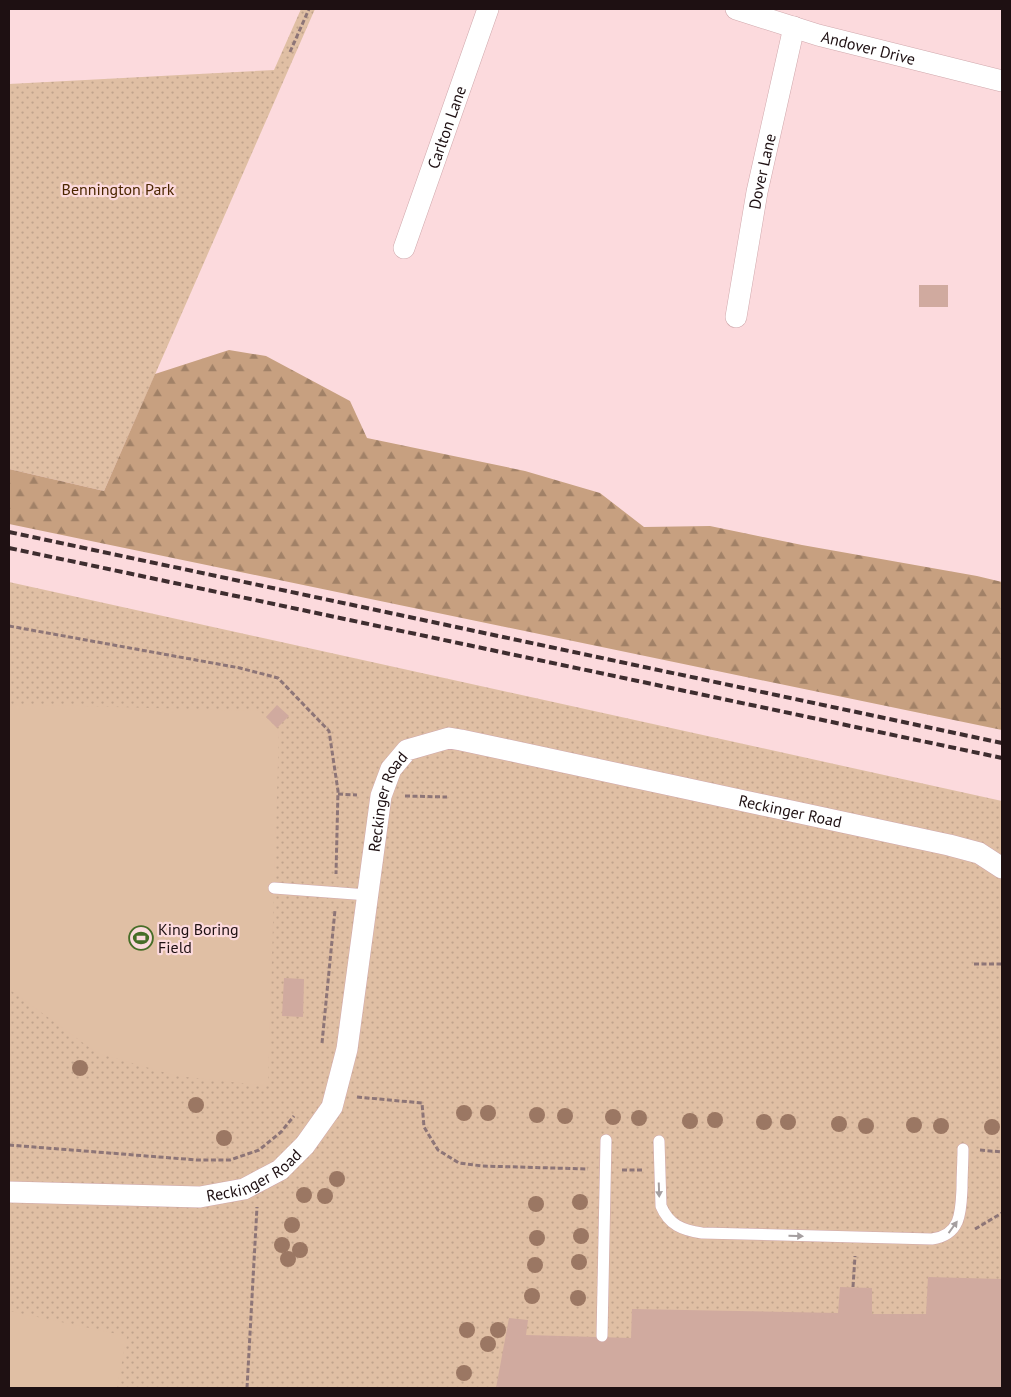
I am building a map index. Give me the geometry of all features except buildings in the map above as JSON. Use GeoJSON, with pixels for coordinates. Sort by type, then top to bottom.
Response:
{"type":"FeatureCollection","features":[{"type":"Feature","properties":{"kind":"street","name":"Carlton Lane"},"geometry":{"type":"LineString","coordinates":[[404,248],[488,9]]}},
{"type":"Feature","properties":{"kind":"street","name":"Andover Drive"},"geometry":{"type":"LineString","coordinates":[[736,9],[818,35],[1002,81]]}},
{"type":"Feature","properties":{"kind":"street","name":"Dover Lane"},"geometry":{"type":"LineString","coordinates":[[736,317],[757,192],[794,27]]}},
{"type":"Feature","properties":{"kind":"street","name":"Reckinger Road"},"geometry":{"type":"LineString","coordinates":[[9,1192],[200,1197],[244,1189],[280,1170],[305,1145],[332,1107],[347,1049],[381,796],[391,769],[407,750],[449,738],[949,844],[980,854],[1002,868]]}},
{"type":"Feature","properties":{"kind":"lane"},"geometry":{"type":"LineString","coordinates":[[274,888],[368,895]]}},
{"type":"Feature","properties":{"kind":"lane"},"geometry":{"type":"LineString","coordinates":[[602,1336],[606,1140]]}},
{"type":"Feature","properties":{"kind":"lane"},"geometry":{"type":"LineString","coordinates":[[659,1142],[661,1206],[665,1216],[679,1228],[702,1234],[932,1239],[947,1235],[958,1221],[961,1209],[963,1149]]}},
{"type":"Feature","properties":{"kind":"path"},"geometry":{"type":"LineString","coordinates":[[290,52],[309,9]]}},
{"type":"Feature","properties":{"kind":"path"},"geometry":{"type":"LineString","coordinates":[[9,626],[240,668],[278,678],[329,731],[338,794],[336,893],[322,1048]]}},
{"type":"Feature","properties":{"kind":"path"},"geometry":{"type":"LineString","coordinates":[[338,794],[363,795]]}},
{"type":"Feature","properties":{"kind":"path"},"geometry":{"type":"LineString","coordinates":[[400,796],[447,797]]}},
{"type":"Feature","properties":{"kind":"path"},"geometry":{"type":"LineString","coordinates":[[974,964],[1002,964]]}},
{"type":"Feature","properties":{"kind":"path"},"geometry":{"type":"LineString","coordinates":[[9,1145],[197,1160],[230,1160],[259,1150],[282,1132],[295,1115]]}},
{"type":"Feature","properties":{"kind":"path"},"geometry":{"type":"LineString","coordinates":[[247,1388],[258,1210],[253,1184]]}},
{"type":"Feature","properties":{"kind":"path"},"geometry":{"type":"LineString","coordinates":[[853,1288],[855,1256]]}},
{"type":"Feature","properties":{"kind":"green space","name":"Bennington Park"},"geometry":{"type":"Polygon","coordinates":[[[301,9],[315,9],[104,491],[9,469],[9,84],[274,70],[301,9]]]}},
{"type":"Feature","properties":{"kind":"green space"},"geometry":{"type":"Polygon","coordinates":[[[229,350],[266,356],[350,401],[367,438],[525,471],[600,493],[644,527],[710,526],[1002,582],[1002,730],[9,524],[9,469],[104,491],[155,374],[229,350]]]}},
{"type":"Feature","properties":{"kind":"green space"},"geometry":{"type":"Polygon","coordinates":[[[9,582],[1002,801],[1002,1388],[9,1388],[9,582]]]}},
{"type":"Feature","properties":{"kind":"green space","name":"King Boring Field"},"geometry":{"type":"Polygon","coordinates":[[[9,704],[260,711],[279,730],[268,1086],[177,1076],[97,1053],[9,989],[9,704]]]}},
{"type":"Feature","properties":{"kind":"green space"},"geometry":{"type":"Polygon","coordinates":[[[9,1311],[127,1336],[117,1388],[9,1388],[9,1311]]]}},
{"type":"Feature","properties":{"kind":"railway"},"geometry":{"type":"LineString","coordinates":[[9,532],[1002,743]]}},
{"type":"Feature","properties":{"kind":"railway"},"geometry":{"type":"LineString","coordinates":[[9,548],[1002,758]]}},
{"type":"Feature","properties":{"kind":"place","name":"King Boring Field"},"geometry":{"type":"Point","coordinates":[141,938]}}]}
